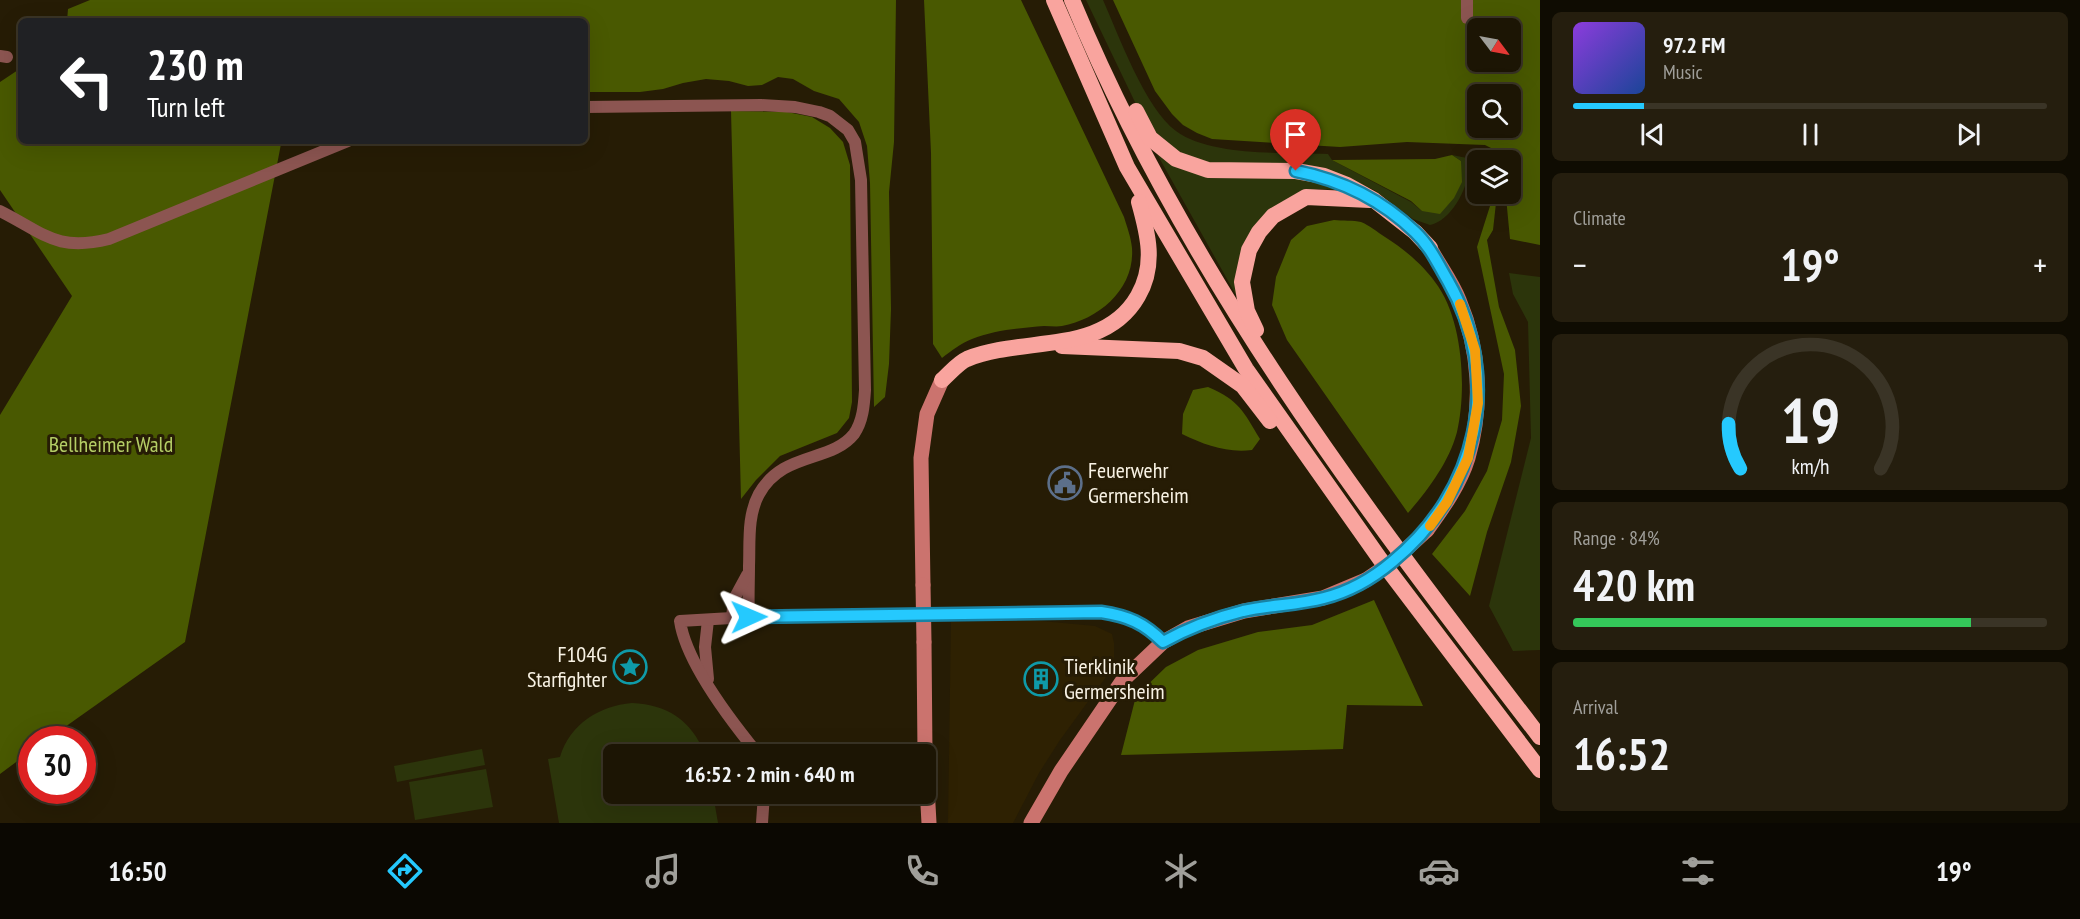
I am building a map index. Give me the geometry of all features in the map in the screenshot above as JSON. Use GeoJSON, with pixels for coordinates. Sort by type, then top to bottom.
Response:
{"type":"FeatureCollection","features":[{"type":"Feature","properties":{"kind":"highway"},"geometry":{"type":"LineString","coordinates":[[1053,0],[1128,167],[1246,369],[1380,559],[1540,770]]}},
{"type":"Feature","properties":{"kind":"highway"},"geometry":{"type":"LineString","coordinates":[[1072,0],[1165,195],[1269,367],[1393,543],[1540,737]]}},
{"type":"Feature","properties":{"kind":"highway"},"geometry":{"type":"LineString","coordinates":[[1084,29],[1095,33],[1150,138],[1176,159],[1208,170],[1296,171],[1314,174],[1347,185],[1374,200],[1415,231],[1430,248]]}},
{"type":"Feature","properties":{"kind":"highway"},"geometry":{"type":"LineString","coordinates":[[942,380],[966,360],[1010,348],[1095,334],[1116,322],[1133,306],[1143,288],[1149,260],[1148,234],[1128,167]]}},
{"type":"Feature","properties":{"kind":"highway"},"geometry":{"type":"LineString","coordinates":[[1269,367],[1258,333],[1247,310],[1242,282],[1249,250],[1259,232],[1273,216],[1306,197],[1374,200]]}},
{"type":"Feature","properties":{"kind":"highway"},"geometry":{"type":"LineString","coordinates":[[1043,344],[1096,349],[1179,351],[1203,358],[1243,386],[1269,420],[1307,457]]}},
{"type":"Feature","properties":{"kind":"main road"},"geometry":{"type":"LineString","coordinates":[[1033,823],[1061,771],[1123,680],[1163,642],[1188,628],[1244,611],[1323,598],[1366,580],[1391,563],[1427,530],[1447,502],[1468,458],[1478,403],[1475,350],[1459,300],[1430,248]]}},
{"type":"Feature","properties":{"kind":"main road"},"geometry":{"type":"LineString","coordinates":[[925,744],[921,458],[927,414],[942,380]]}},
{"type":"Feature","properties":{"kind":"main road"},"geometry":{"type":"LineString","coordinates":[[923,823],[925,804]]}},
{"type":"Feature","properties":{"kind":"main road"},"geometry":{"type":"LineString","coordinates":[[927,804],[929,823]]}},
{"type":"Feature","properties":{"kind":"street"},"geometry":{"type":"LineString","coordinates":[[1467,0],[1467,18]]}},
{"type":"Feature","properties":{"kind":"street"},"geometry":{"type":"LineString","coordinates":[[588,108],[761,105],[795,107],[830,116],[848,130],[855,142],[862,202],[865,390],[863,412],[853,434],[840,446],[791,464],[765,484],[758,496],[750,521],[749,617]]}},
{"type":"Feature","properties":{"kind":"street"},"geometry":{"type":"LineString","coordinates":[[0,211],[44,236],[66,243],[87,244],[109,239],[341,144]]}},
{"type":"Feature","properties":{"kind":"street"},"geometry":{"type":"LineString","coordinates":[[732,618],[734,599],[749,569]]}},
{"type":"Feature","properties":{"kind":"street"},"geometry":{"type":"LineString","coordinates":[[750,744],[725,711],[692,656],[682,633],[680,621],[749,617],[1101,612],[1122,615],[1136,621],[1152,631],[1163,642]]}},
{"type":"Feature","properties":{"kind":"street"},"geometry":{"type":"LineString","coordinates":[[708,620],[705,647],[708,683]]}},
{"type":"Feature","properties":{"kind":"street"},"geometry":{"type":"LineString","coordinates":[[762,823],[763,804]]}},
{"type":"Feature","properties":{"kind":"shaded area"},"geometry":{"type":"Polygon","coordinates":[[[1031,620],[1095,626],[1112,634],[1114,666],[1060,740],[1039,773],[1013,823],[948,823],[951,622],[1031,620]]]}},
{"type":"Feature","properties":{"kind":"green space"},"geometry":{"type":"Polygon","coordinates":[[[90,0],[896,0],[894,142],[889,192],[891,309],[885,397],[874,407],[870,183],[867,146],[859,122],[839,99],[814,91],[793,79],[778,77],[762,85],[748,86],[729,81],[706,79],[640,92],[588,92],[588,18],[67,18],[68,9],[90,0]]]}},
{"type":"Feature","properties":{"kind":"green space"},"geometry":{"type":"Polygon","coordinates":[[[924,0],[1021,0],[1124,217],[1132,248],[1128,276],[1121,288],[1102,309],[1062,326],[998,331],[980,336],[956,347],[942,358],[933,344],[931,153],[924,0]]]}},
{"type":"Feature","properties":{"kind":"green space"},"geometry":{"type":"Polygon","coordinates":[[[1086,0],[1103,0],[1143,89],[1165,120],[1176,131],[1191,139],[1228,149],[1270,153],[1328,154],[1332,160],[1411,202],[1422,211],[1461,161],[1452,155],[1467,158],[1467,177],[1460,198],[1454,207],[1438,222],[1430,225],[1413,219],[1374,190],[1347,178],[1226,167],[1182,156],[1145,123],[1086,0]]]}},
{"type":"Feature","properties":{"kind":"green space"},"geometry":{"type":"Polygon","coordinates":[[[1113,0],[1540,0],[1540,245],[1510,239],[1507,204],[1521,204],[1521,150],[1494,150],[1485,145],[1407,142],[1340,147],[1212,139],[1183,125],[1155,91],[1113,0]]]}},
{"type":"Feature","properties":{"kind":"green space","name":"Bellheimer Wald"},"geometry":{"type":"Polygon","coordinates":[[[18,70],[18,144],[281,144],[185,642],[66,726],[18,726],[18,761],[0,774],[0,415],[72,296],[0,190],[0,82],[18,70]]]}},
{"type":"Feature","properties":{"kind":"green space"},"geometry":{"type":"Polygon","coordinates":[[[731,111],[787,112],[812,117],[830,128],[843,142],[850,165],[852,402],[849,418],[837,433],[780,456],[741,499],[731,111]]]}},
{"type":"Feature","properties":{"kind":"green space"},"geometry":{"type":"Polygon","coordinates":[[[1157,154],[1173,162],[1314,178],[1338,190],[1310,190],[1278,205],[1236,295],[1157,154]]]}},
{"type":"Feature","properties":{"kind":"green space"},"geometry":{"type":"Polygon","coordinates":[[[1452,155],[1461,161],[1462,182],[1454,198],[1440,214],[1422,211],[1411,201],[1332,160],[1435,159],[1452,155]]]}},
{"type":"Feature","properties":{"kind":"green space"},"geometry":{"type":"Polygon","coordinates":[[[1496,204],[1493,230],[1487,240],[1499,307],[1515,350],[1521,406],[1511,462],[1487,532],[1470,596],[1432,554],[1465,511],[1487,471],[1502,420],[1504,374],[1477,247],[1490,206],[1496,204]]]}},
{"type":"Feature","properties":{"kind":"green space"},"geometry":{"type":"Polygon","coordinates":[[[1334,220],[1364,223],[1392,241],[1425,269],[1444,297],[1457,334],[1462,395],[1457,432],[1449,454],[1437,475],[1408,513],[1287,340],[1272,305],[1276,277],[1291,240],[1307,226],[1334,220]]]}},
{"type":"Feature","properties":{"kind":"green space"},"geometry":{"type":"Polygon","coordinates":[[[1509,273],[1540,277],[1540,650],[1513,651],[1489,606],[1531,438],[1528,322],[1513,294],[1509,273]]]}},
{"type":"Feature","properties":{"kind":"green space"},"geometry":{"type":"Polygon","coordinates":[[[1208,387],[1234,402],[1245,414],[1260,439],[1252,450],[1242,451],[1216,447],[1182,434],[1183,414],[1193,390],[1208,387]]]}},
{"type":"Feature","properties":{"kind":"green space"},"geometry":{"type":"Polygon","coordinates":[[[1374,600],[1423,706],[1347,705],[1343,749],[1121,755],[1136,696],[1166,667],[1198,650],[1258,632],[1312,625],[1374,600]]]}},
{"type":"Feature","properties":{"kind":"green space"},"geometry":{"type":"Polygon","coordinates":[[[645,704],[667,711],[685,723],[700,744],[603,744],[603,804],[715,804],[718,823],[559,823],[548,759],[560,757],[571,735],[587,719],[608,708],[645,704]]]}},
{"type":"Feature","properties":{"kind":"green space"},"geometry":{"type":"Polygon","coordinates":[[[482,749],[485,765],[397,782],[394,766],[482,749]]]}},
{"type":"Feature","properties":{"kind":"green space"},"geometry":{"type":"Polygon","coordinates":[[[486,769],[493,807],[415,820],[409,782],[486,769]]]}},
{"type":"Feature","properties":{"kind":"slow traffic"},"geometry":{"type":"LineString","coordinates":[[1430,526],[1447,502],[1468,458],[1478,403],[1475,350],[1460,304]]}},
{"type":"Feature","properties":{"kind":"place","name":"Feuerwehr Germersheim"},"geometry":{"type":"Point","coordinates":[1065,483]}},
{"type":"Feature","properties":{"kind":"place","name":"F104G Starfighter"},"geometry":{"type":"Point","coordinates":[630,667]}},
{"type":"Feature","properties":{"kind":"place","name":"Tierklinik Germersheim"},"geometry":{"type":"Point","coordinates":[1041,679]}},
{"type":"Feature","properties":{"kind":"route"},"geometry":{"type":"LineString","coordinates":[[749,617],[1101,612],[1122,615],[1136,621],[1152,631],[1163,642],[1188,628],[1244,611],[1323,598],[1342,592],[1366,580],[1391,563],[1427,530],[1447,502],[1468,458],[1478,403],[1475,350],[1459,300],[1430,248],[1415,231],[1374,200],[1347,185],[1324,176],[1296,171]]}}]}
